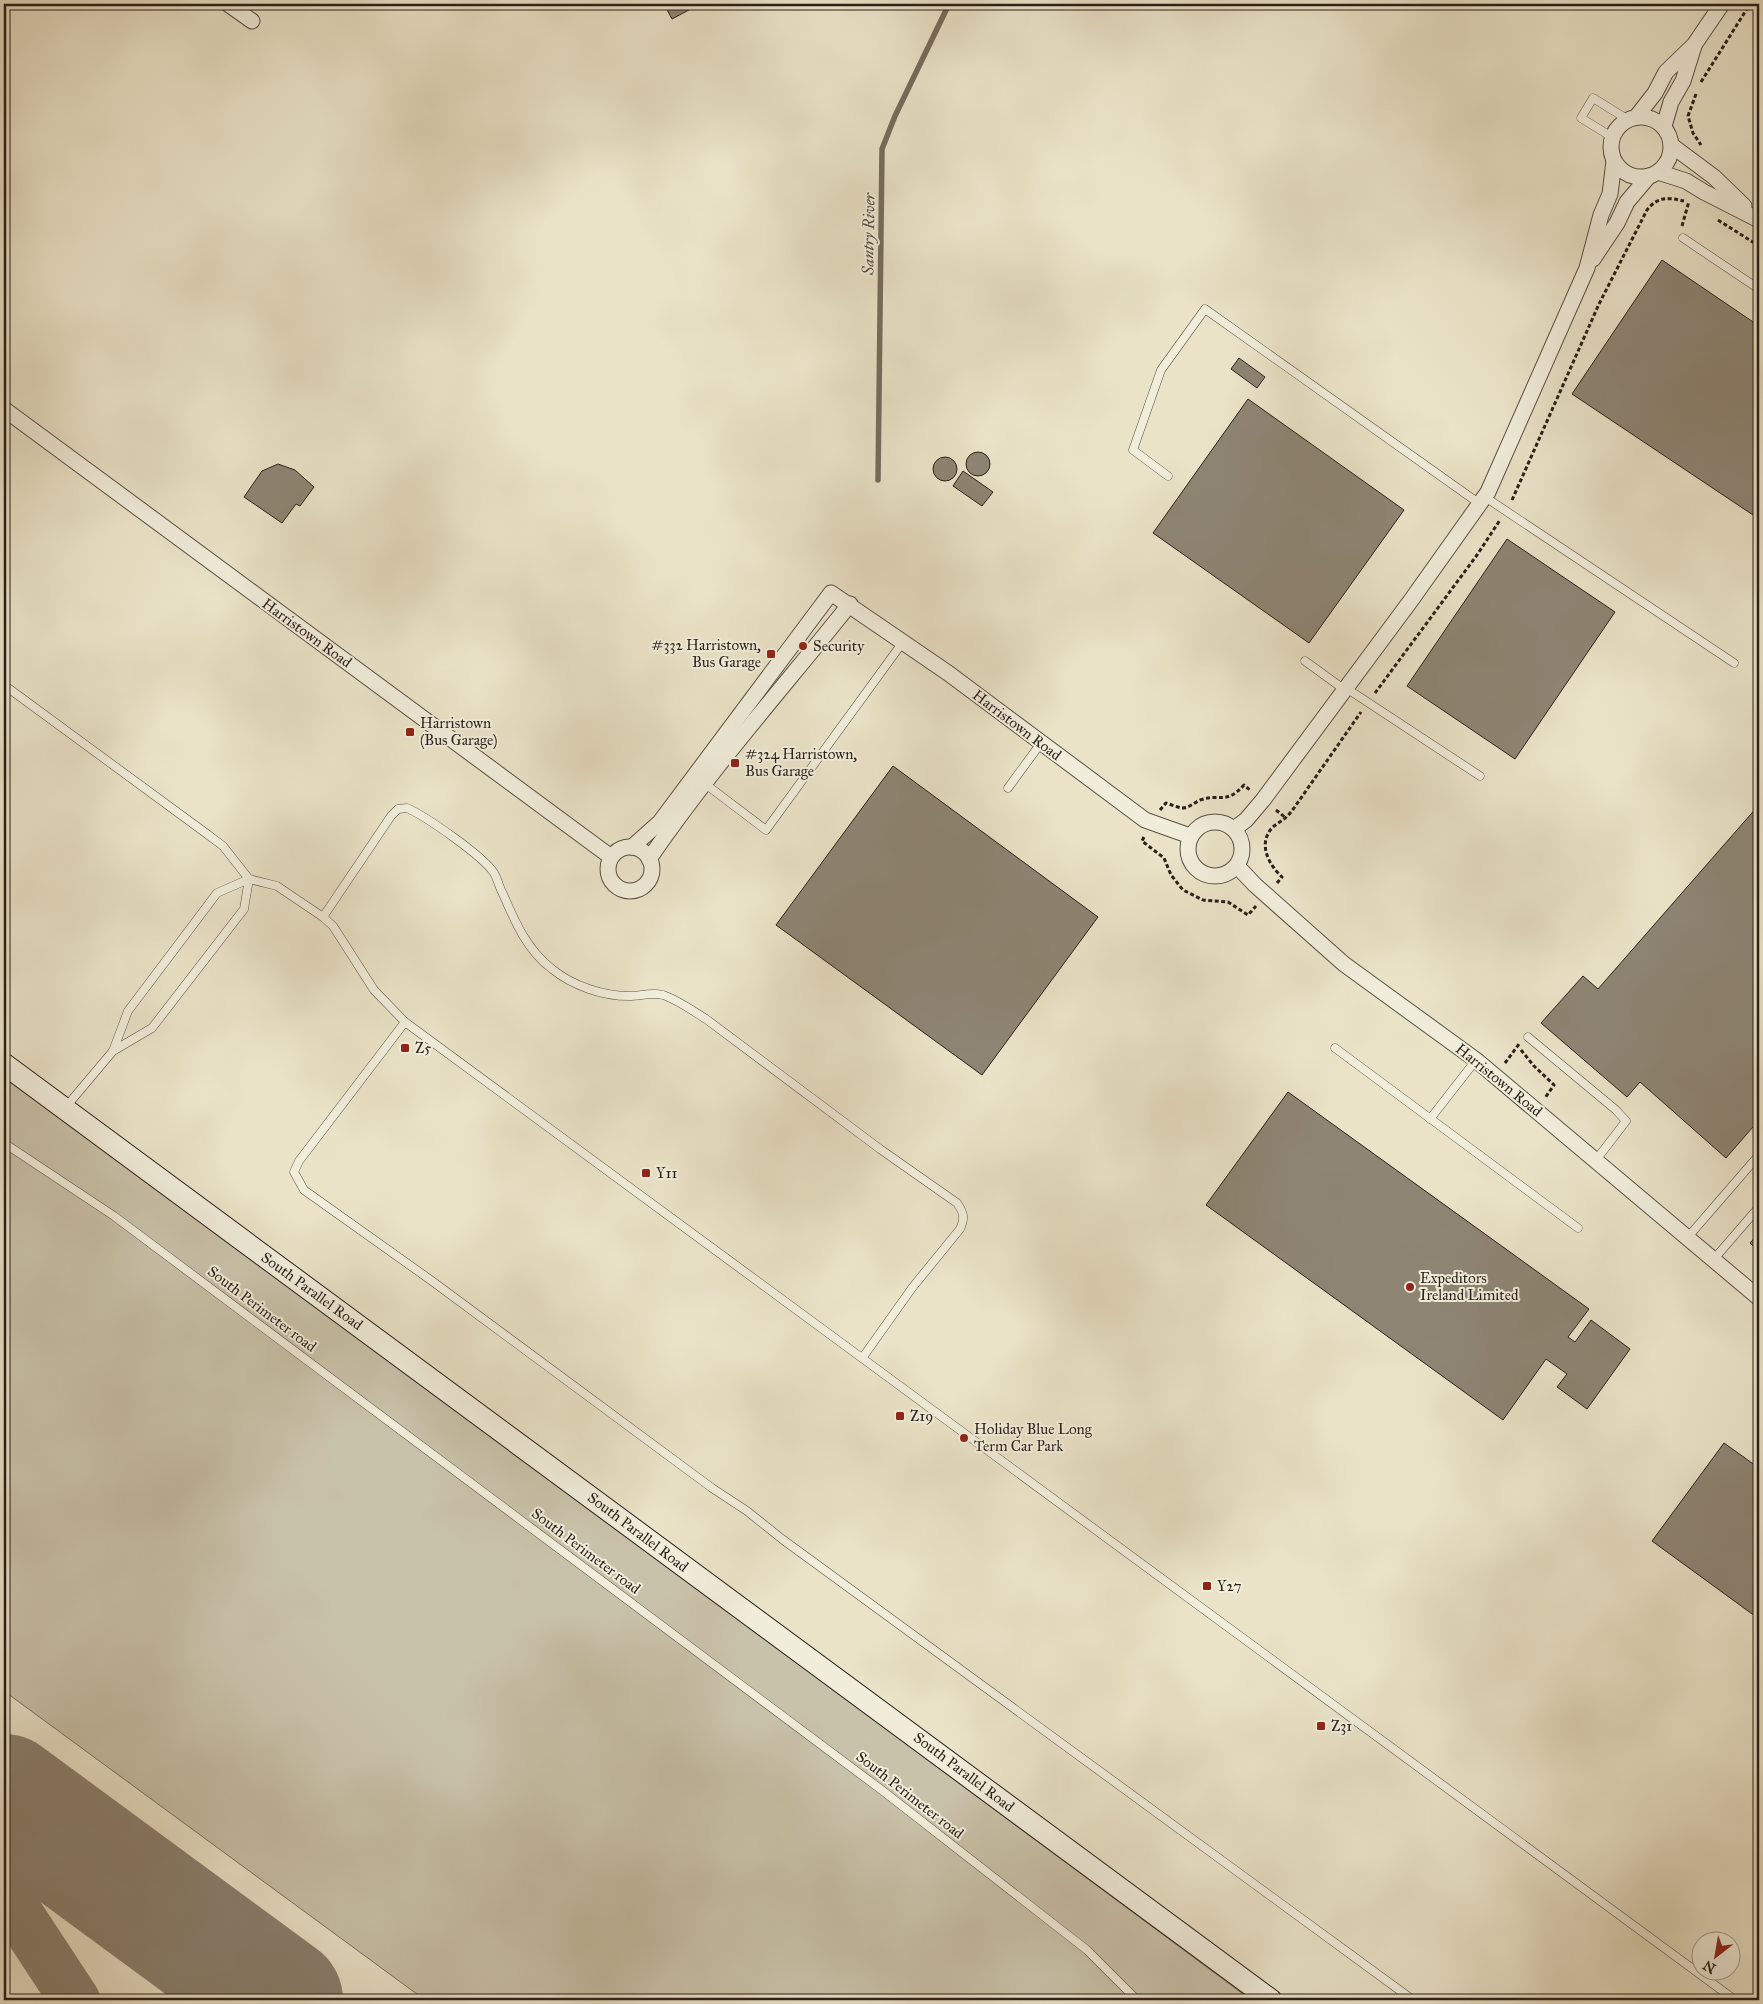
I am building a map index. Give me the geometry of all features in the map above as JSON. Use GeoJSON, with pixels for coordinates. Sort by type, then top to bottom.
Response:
{"type":"FeatureCollection","features":[{"type":"Feature","properties":{"kind":"main road","name":"South Parallel Road"},"geometry":{"type":"LineString","coordinates":[[4,1064],[1272,2000]]}},
{"type":"Feature","properties":{"kind":"street"},"geometry":{"type":"LineString","coordinates":[[228,4],[252,21]]}},
{"type":"Feature","properties":{"kind":"street"},"geometry":{"type":"LineString","coordinates":[[1722,4],[1694,45],[1666,72],[1655,93],[1632,118],[1621,124],[1612,137],[1611,154],[1621,169],[1629,174],[1639,177],[1654,174],[1686,181],[1757,218]]}},
{"type":"Feature","properties":{"kind":"street"},"geometry":{"type":"LineString","coordinates":[[1664,126],[1671,102],[1683,82],[1694,45]]}},
{"type":"Feature","properties":{"kind":"street"},"geometry":{"type":"LineString","coordinates":[[1586,268],[1618,223],[1627,202],[1654,174],[1666,165],[1670,155],[1669,135],[1664,126],[1656,120],[1646,117],[1632,118]]}},
{"type":"Feature","properties":{"kind":"street"},"geometry":{"type":"LineString","coordinates":[[1671,145],[1714,177],[1757,218]]}},
{"type":"Feature","properties":{"kind":"street"},"geometry":{"type":"LineString","coordinates":[[1234,829],[1246,820],[1263,800],[1483,501],[1586,268],[1601,215],[1610,194],[1614,161]]}},
{"type":"Feature","properties":{"kind":"street","name":"Harristown Road"},"geometry":{"type":"LineString","coordinates":[[4,409],[611,857],[620,850],[632,847],[660,822],[831,593],[850,604],[903,642],[1145,820],[1190,836]]}},
{"type":"Feature","properties":{"kind":"street"},"geometry":{"type":"LineString","coordinates":[[649,859],[751,722],[798,669],[850,604]]}},
{"type":"Feature","properties":{"kind":"street"},"geometry":{"type":"LineString","coordinates":[[1209,822],[1225,823],[1234,829],[1242,845],[1242,855],[1237,866],[1229,873],[1221,876],[1202,874],[1189,857],[1188,846],[1190,836],[1194,830],[1209,822]]}},
{"type":"Feature","properties":{"kind":"street"},"geometry":{"type":"LineString","coordinates":[[611,857],[608,871],[610,878],[620,888],[627,890],[641,888],[646,883],[651,871],[649,859],[639,849],[632,847]]}},
{"type":"Feature","properties":{"kind":"street","name":"Harristown Road"},"geometry":{"type":"LineString","coordinates":[[1237,866],[1255,885],[1344,964],[1476,1060],[1759,1298]]}},
{"type":"Feature","properties":{"kind":"lane"},"geometry":{"type":"LineString","coordinates":[[1612,137],[1581,118],[1593,98],[1632,118]]}},
{"type":"Feature","properties":{"kind":"lane"},"geometry":{"type":"LineString","coordinates":[[1684,238],[1759,289]]}},
{"type":"Feature","properties":{"kind":"lane"},"geometry":{"type":"LineString","coordinates":[[1168,476],[1132,450],[1161,370],[1205,309],[1483,501],[1734,663]]}},
{"type":"Feature","properties":{"kind":"lane"},"geometry":{"type":"LineString","coordinates":[[704,784],[766,830],[903,642]]}},
{"type":"Feature","properties":{"kind":"lane"},"geometry":{"type":"LineString","coordinates":[[1305,661],[1480,776]]}},
{"type":"Feature","properties":{"kind":"lane"},"geometry":{"type":"LineString","coordinates":[[4,685],[215,840],[249,879],[277,886],[323,917],[333,926],[374,990],[405,1022],[1736,2000]]}},
{"type":"Feature","properties":{"kind":"lane"},"geometry":{"type":"LineString","coordinates":[[1008,788],[1042,743]]}},
{"type":"Feature","properties":{"kind":"lane"},"geometry":{"type":"LineString","coordinates":[[323,917],[391,816],[398,810],[407,808],[431,822],[488,865],[498,880],[523,937],[552,969],[598,992],[616,996],[635,996],[649,993],[663,995],[685,1006],[706,1019],[880,1149],[958,1203],[963,1210],[964,1220],[960,1229],[912,1288],[863,1358]]}},
{"type":"Feature","properties":{"kind":"lane"},"geometry":{"type":"LineString","coordinates":[[64,1109],[113,1051],[152,1028],[244,909],[249,879]]}},
{"type":"Feature","properties":{"kind":"lane"},"geometry":{"type":"LineString","coordinates":[[113,1051],[128,1011],[217,893],[249,879]]}},
{"type":"Feature","properties":{"kind":"lane"},"geometry":{"type":"LineString","coordinates":[[405,1022],[300,1161],[294,1172],[304,1190],[432,1281],[712,1488],[747,1511],[782,1539],[1413,2000]]}},
{"type":"Feature","properties":{"kind":"lane"},"geometry":{"type":"LineString","coordinates":[[1528,1037],[1616,1110],[1626,1121],[1596,1160]]}},
{"type":"Feature","properties":{"kind":"lane"},"geometry":{"type":"LineString","coordinates":[[1335,1048],[1578,1228]]}},
{"type":"Feature","properties":{"kind":"lane"},"geometry":{"type":"LineString","coordinates":[[1430,1119],[1476,1060]]}},
{"type":"Feature","properties":{"kind":"lane","name":"South Perimeter road"},"geometry":{"type":"LineString","coordinates":[[4,1143],[114,1216],[883,1790],[1087,1950],[1137,2000]]}},
{"type":"Feature","properties":{"kind":"lane"},"geometry":{"type":"LineString","coordinates":[[1688,1237],[1759,1155]]}},
{"type":"Feature","properties":{"kind":"lane"},"geometry":{"type":"LineString","coordinates":[[1714,1259],[1759,1207]]}},
{"type":"Feature","properties":{"kind":"path"},"geometry":{"type":"LineString","coordinates":[[1699,85],[1750,4]]}},
{"type":"Feature","properties":{"kind":"path"},"geometry":{"type":"LineString","coordinates":[[1694,100],[1688,116],[1697,140],[1707,150]]}},
{"type":"Feature","properties":{"kind":"path"},"geometry":{"type":"LineString","coordinates":[[1512,501],[1599,304],[1647,210],[1659,199],[1665,198],[1693,204]]}},
{"type":"Feature","properties":{"kind":"path"},"geometry":{"type":"LineString","coordinates":[[1684,238],[1678,234],[1682,227],[1688,202]]}},
{"type":"Feature","properties":{"kind":"path"},"geometry":{"type":"LineString","coordinates":[[1717,219],[1759,246]]}},
{"type":"Feature","properties":{"kind":"path"},"geometry":{"type":"LineString","coordinates":[[1373,696],[1477,555],[1498,521]]}},
{"type":"Feature","properties":{"kind":"path"},"geometry":{"type":"LineString","coordinates":[[1276,884],[1282,877],[1268,860],[1266,838],[1269,831],[1286,818],[1294,808],[1363,709]]}},
{"type":"Feature","properties":{"kind":"path"},"geometry":{"type":"LineString","coordinates":[[1160,810],[1166,804],[1180,808],[1206,799],[1223,798],[1236,793],[1244,785],[1250,790]]}},
{"type":"Feature","properties":{"kind":"path"},"geometry":{"type":"LineString","coordinates":[[1276,810],[1286,818]]}},
{"type":"Feature","properties":{"kind":"path"},"geometry":{"type":"LineString","coordinates":[[1144,837],[1142,841],[1164,858],[1175,882],[1192,896],[1203,900],[1228,902],[1248,915],[1255,907]]}},
{"type":"Feature","properties":{"kind":"path"},"geometry":{"type":"LineString","coordinates":[[1516,1048],[1554,1085],[1536,1110]]}},
{"type":"Feature","properties":{"kind":"shaded area"},"geometry":{"type":"Polygon","coordinates":[[[4,1074],[1251,2000],[425,2000],[4,1691],[4,1074]]]}},
{"type":"Feature","properties":{"kind":"building"},"geometry":{"type":"Polygon","coordinates":[[[664,4],[700,4],[672,19],[664,4]]]}},
{"type":"Feature","properties":{"kind":"building"},"geometry":{"type":"Polygon","coordinates":[[[1662,260],[1759,326],[1759,519],[1572,394],[1662,260]]]}},
{"type":"Feature","properties":{"kind":"building"},"geometry":{"type":"Polygon","coordinates":[[[1239,358],[1265,377],[1257,388],[1231,369],[1239,358]]]}},
{"type":"Feature","properties":{"kind":"building"},"geometry":{"type":"Polygon","coordinates":[[[1248,399],[1404,510],[1309,643],[1153,533],[1248,399]]]}},
{"type":"Feature","properties":{"kind":"building"},"geometry":{"type":"Polygon","coordinates":[[[973,452],[983,452],[990,459],[990,469],[983,476],[973,476],[966,469],[966,459],[973,452]]]}},
{"type":"Feature","properties":{"kind":"building"},"geometry":{"type":"Polygon","coordinates":[[[945,457],[954,460],[957,469],[954,478],[945,481],[936,478],[933,469],[936,460],[945,457]]]}},
{"type":"Feature","properties":{"kind":"building"},"geometry":{"type":"Polygon","coordinates":[[[278,464],[295,470],[314,487],[300,506],[296,504],[282,523],[244,497],[262,471],[278,464]]]}},
{"type":"Feature","properties":{"kind":"building"},"geometry":{"type":"Polygon","coordinates":[[[963,471],[993,492],[982,506],[953,486],[963,471]]]}},
{"type":"Feature","properties":{"kind":"building"},"geometry":{"type":"Polygon","coordinates":[[[1507,539],[1615,612],[1515,759],[1407,686],[1507,539]]]}},
{"type":"Feature","properties":{"kind":"building"},"geometry":{"type":"Polygon","coordinates":[[[893,766],[1098,917],[982,1075],[776,925],[893,766]]]}},
{"type":"Feature","properties":{"kind":"building"},"geometry":{"type":"Polygon","coordinates":[[[1758,806],[1759,1120],[1726,1158],[1640,1082],[1627,1097],[1541,1023],[1583,976],[1598,989],[1758,806]]]}},
{"type":"Feature","properties":{"kind":"building"},"geometry":{"type":"Polygon","coordinates":[[[1288,1092],[1589,1309],[1568,1337],[1575,1342],[1591,1320],[1630,1349],[1587,1409],[1557,1387],[1567,1374],[1546,1359],[1503,1420],[1206,1205],[1288,1092]]]}},
{"type":"Feature","properties":{"kind":"building"},"geometry":{"type":"Polygon","coordinates":[[[1759,1233],[1759,1252],[1750,1243],[1759,1233]]]}},
{"type":"Feature","properties":{"kind":"building"},"geometry":{"type":"Polygon","coordinates":[[[1724,1443],[1759,1468],[1759,1619],[1652,1541],[1724,1443]]]}},
{"type":"Feature","properties":{"kind":"waterway","name":"Santry River"},"geometry":{"type":"LineString","coordinates":[[878,480],[882,149],[895,116],[949,4]]}},
{"type":"Feature","properties":{"kind":"taxiway"},"geometry":{"type":"LineString","coordinates":[[4,1892],[75,2000]]}},
{"type":"Feature","properties":{"kind":"runway"},"geometry":{"type":"LineString","coordinates":[[4,1797],[280,2000]]}},
{"type":"Feature","properties":{"kind":"place","name":"Security"},"geometry":{"type":"Point","coordinates":[803,646]}},
{"type":"Feature","properties":{"kind":"place","name":"#332 Harristown, Bus Garage"},"geometry":{"type":"Point","coordinates":[771,654]}},
{"type":"Feature","properties":{"kind":"place","name":"Harristown (Bus Garage)"},"geometry":{"type":"Point","coordinates":[410,732]}},
{"type":"Feature","properties":{"kind":"place","name":"#324 Harristown, Bus Garage"},"geometry":{"type":"Point","coordinates":[735,763]}},
{"type":"Feature","properties":{"kind":"place","name":"Z5"},"geometry":{"type":"Point","coordinates":[405,1048]}},
{"type":"Feature","properties":{"kind":"place","name":"Y11"},"geometry":{"type":"Point","coordinates":[646,1173]}},
{"type":"Feature","properties":{"kind":"place","name":"Expeditors Ireland Limited"},"geometry":{"type":"Point","coordinates":[1410,1287]}},
{"type":"Feature","properties":{"kind":"place","name":"Z19"},"geometry":{"type":"Point","coordinates":[900,1416]}},
{"type":"Feature","properties":{"kind":"place","name":"Holiday Blue Long Term Car Park"},"geometry":{"type":"Point","coordinates":[964,1438]}},
{"type":"Feature","properties":{"kind":"place","name":"Y27"},"geometry":{"type":"Point","coordinates":[1207,1586]}},
{"type":"Feature","properties":{"kind":"place","name":"Z31"},"geometry":{"type":"Point","coordinates":[1321,1726]}}]}
